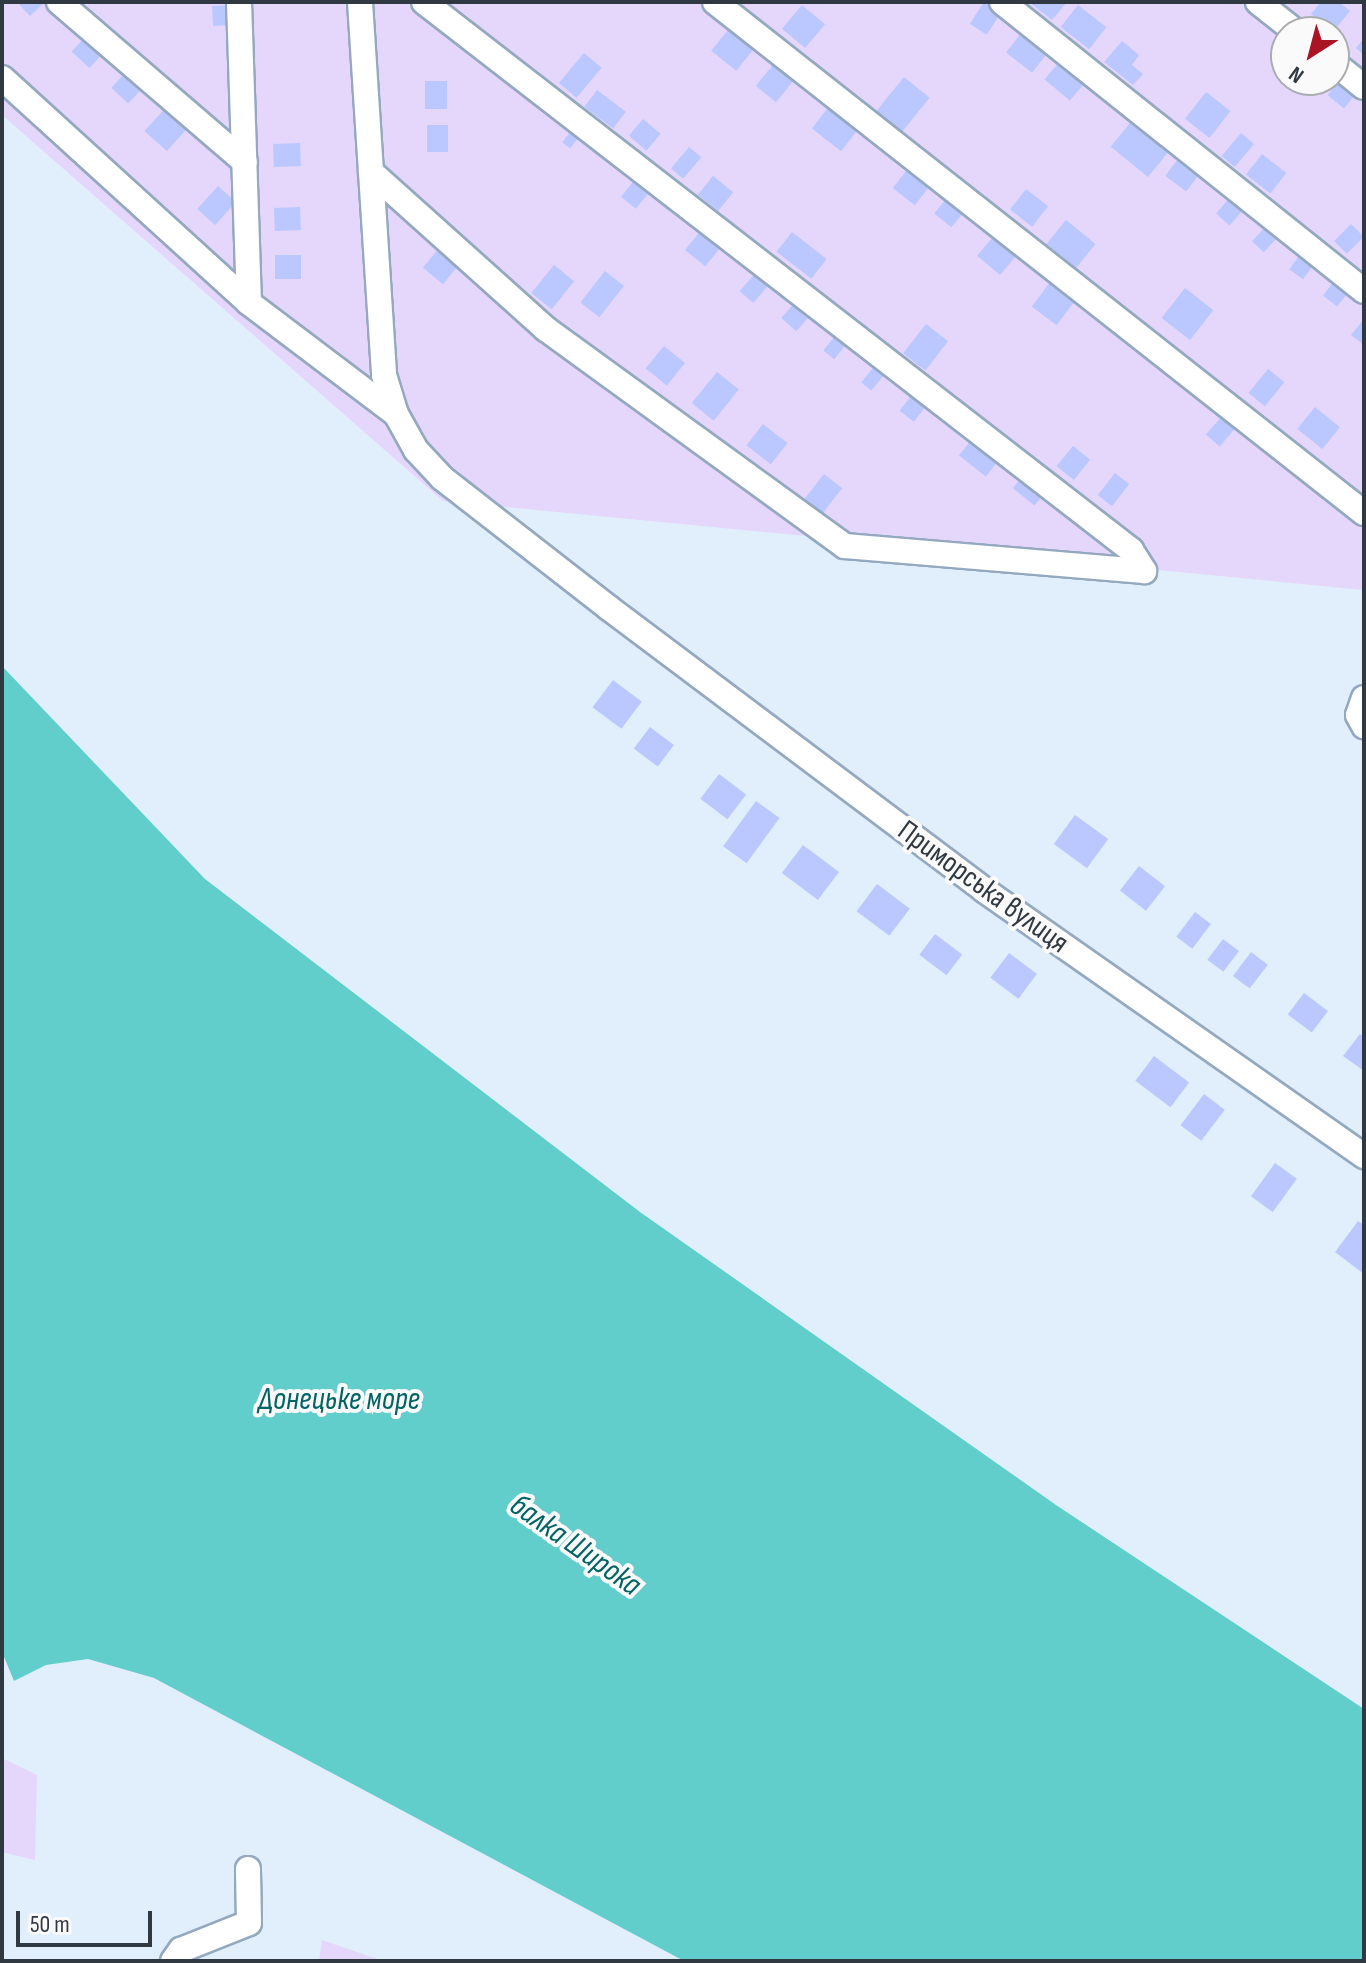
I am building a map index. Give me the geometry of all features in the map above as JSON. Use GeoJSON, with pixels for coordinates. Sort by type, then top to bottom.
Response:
{"type":"FeatureCollection","features":[{"type":"Feature","properties":{"kind":"street"},"geometry":{"type":"LineString","coordinates":[[239,2],[249,303]]}},
{"type":"Feature","properties":{"kind":"street"},"geometry":{"type":"LineString","coordinates":[[360,2],[384,375],[396,414]]}},
{"type":"Feature","properties":{"kind":"street"},"geometry":{"type":"LineString","coordinates":[[371,172],[546,329],[845,546],[1144,571],[1131,550],[424,2]]}},
{"type":"Feature","properties":{"kind":"street"},"geometry":{"type":"LineString","coordinates":[[715,2],[1364,513]]}},
{"type":"Feature","properties":{"kind":"street"},"geometry":{"type":"LineString","coordinates":[[1002,2],[1364,291]]}},
{"type":"Feature","properties":{"kind":"street"},"geometry":{"type":"LineString","coordinates":[[1258,2],[1276,16]]}},
{"type":"Feature","properties":{"kind":"street"},"geometry":{"type":"LineString","coordinates":[[64,5],[245,162]]}},
{"type":"Feature","properties":{"kind":"street"},"geometry":{"type":"LineString","coordinates":[[2,78],[249,303],[396,414]]}},
{"type":"Feature","properties":{"kind":"street","name":"Приморська вулиця"},"geometry":{"type":"LineString","coordinates":[[396,414],[416,450],[442,478],[609,608],[984,890],[1364,1156]]}},
{"type":"Feature","properties":{"kind":"street"},"geometry":{"type":"LineString","coordinates":[[1364,698],[1358,715],[1364,726]]}},
{"type":"Feature","properties":{"kind":"street"},"geometry":{"type":"LineString","coordinates":[[173,1961],[181,1950],[249,1923],[248,1869]]}},
{"type":"Feature","properties":{"kind":"shaded area"},"geometry":{"type":"Polygon","coordinates":[[[2,2],[1364,2],[1364,590],[443,501],[2,115],[2,2]]]}},
{"type":"Feature","properties":{"kind":"shaded area"},"geometry":{"type":"Polygon","coordinates":[[[2,1758],[37,1775],[35,1860],[2,1852],[2,1758]]]}},
{"type":"Feature","properties":{"kind":"shaded area"},"geometry":{"type":"Polygon","coordinates":[[[322,1940],[383,1961],[319,1961],[322,1940]]]}},
{"type":"Feature","properties":{"kind":"water","name":"Донецьке море"},"geometry":{"type":"Polygon","coordinates":[[[2,666],[205,879],[640,1212],[1056,1505],[1364,1709],[1364,1961],[684,1961],[154,1678],[88,1659],[46,1665],[14,1681],[2,1652],[2,666]]]}},
{"type":"Feature","properties":{"kind":"building"},"geometry":{"type":"Polygon","coordinates":[[[17,2],[45,2],[30,16],[17,2]]]}},
{"type":"Feature","properties":{"kind":"building"},"geometry":{"type":"Polygon","coordinates":[[[984,2],[1001,13],[987,35],[970,24],[984,2]]]}},
{"type":"Feature","properties":{"kind":"building"},"geometry":{"type":"Polygon","coordinates":[[[1029,2],[1067,2],[1052,20],[1029,2]]]}},
{"type":"Feature","properties":{"kind":"building"},"geometry":{"type":"Polygon","coordinates":[[[1321,2],[1339,2],[1350,11],[1346,16],[1311,14],[1321,2]]]}},
{"type":"Feature","properties":{"kind":"building"},"geometry":{"type":"Polygon","coordinates":[[[233,5],[234,25],[213,26],[212,6],[233,5]]]}},
{"type":"Feature","properties":{"kind":"building"},"geometry":{"type":"Polygon","coordinates":[[[802,5],[825,24],[805,48],[782,29],[802,5]]]}},
{"type":"Feature","properties":{"kind":"building"},"geometry":{"type":"Polygon","coordinates":[[[1078,5],[1106,27],[1089,49],[1061,27],[1078,5]]]}},
{"type":"Feature","properties":{"kind":"building"},"geometry":{"type":"Polygon","coordinates":[[[732,25],[757,45],[736,71],[711,51],[732,25]]]}},
{"type":"Feature","properties":{"kind":"building"},"geometry":{"type":"Polygon","coordinates":[[[1022,32],[1048,52],[1032,73],[1006,52],[1022,32]]]}},
{"type":"Feature","properties":{"kind":"building"},"geometry":{"type":"Polygon","coordinates":[[[85,37],[103,53],[89,68],[72,52],[85,37]]]}},
{"type":"Feature","properties":{"kind":"building"},"geometry":{"type":"Polygon","coordinates":[[[1364,38],[1364,55],[1356,48],[1364,38]]]}},
{"type":"Feature","properties":{"kind":"building"},"geometry":{"type":"Polygon","coordinates":[[[1122,41],[1139,55],[1132,65],[1143,74],[1133,85],[1104,62],[1122,41]]]}},
{"type":"Feature","properties":{"kind":"building"},"geometry":{"type":"Polygon","coordinates":[[[584,53],[602,68],[577,98],[559,83],[584,53]]]}},
{"type":"Feature","properties":{"kind":"building"},"geometry":{"type":"Polygon","coordinates":[[[776,61],[796,77],[776,102],[756,86],[776,61]]]}},
{"type":"Feature","properties":{"kind":"building"},"geometry":{"type":"Polygon","coordinates":[[[1060,61],[1085,82],[1070,101],[1045,79],[1060,61]]]}},
{"type":"Feature","properties":{"kind":"building"},"geometry":{"type":"Polygon","coordinates":[[[127,71],[144,87],[128,104],[111,88],[127,71]]]}},
{"type":"Feature","properties":{"kind":"building"},"geometry":{"type":"Polygon","coordinates":[[[904,77],[930,98],[899,135],[874,114],[904,77]]]}},
{"type":"Feature","properties":{"kind":"building"},"geometry":{"type":"Polygon","coordinates":[[[1350,80],[1360,88],[1344,108],[1329,96],[1350,96],[1350,80]]]}},
{"type":"Feature","properties":{"kind":"building"},"geometry":{"type":"Polygon","coordinates":[[[425,81],[447,81],[447,109],[425,109],[425,81]]]}},
{"type":"Feature","properties":{"kind":"building"},"geometry":{"type":"Polygon","coordinates":[[[597,90],[626,112],[613,128],[584,107],[597,90]]]}},
{"type":"Feature","properties":{"kind":"building"},"geometry":{"type":"Polygon","coordinates":[[[1206,92],[1230,111],[1209,138],[1185,119],[1206,92]]]}},
{"type":"Feature","properties":{"kind":"building"},"geometry":{"type":"Polygon","coordinates":[[[831,104],[860,127],[841,151],[812,128],[831,104]]]}},
{"type":"Feature","properties":{"kind":"building"},"geometry":{"type":"Polygon","coordinates":[[[168,105],[190,125],[167,151],[145,131],[168,105]]]}},
{"type":"Feature","properties":{"kind":"building"},"geometry":{"type":"Polygon","coordinates":[[[1134,118],[1171,148],[1148,177],[1111,147],[1134,118]]]}},
{"type":"Feature","properties":{"kind":"building"},"geometry":{"type":"Polygon","coordinates":[[[643,119],[661,134],[646,151],[629,136],[643,119]]]}},
{"type":"Feature","properties":{"kind":"building"},"geometry":{"type":"Polygon","coordinates":[[[427,125],[448,125],[448,152],[427,152],[427,125]]]}},
{"type":"Feature","properties":{"kind":"building"},"geometry":{"type":"Polygon","coordinates":[[[570,132],[578,138],[570,148],[562,142],[570,132]]]}},
{"type":"Feature","properties":{"kind":"building"},"geometry":{"type":"Polygon","coordinates":[[[1241,133],[1254,144],[1235,167],[1222,156],[1241,133]]]}},
{"type":"Feature","properties":{"kind":"building"},"geometry":{"type":"Polygon","coordinates":[[[300,143],[301,166],[274,167],[273,144],[300,143]]]}},
{"type":"Feature","properties":{"kind":"building"},"geometry":{"type":"Polygon","coordinates":[[[689,147],[701,157],[683,179],[671,168],[689,147]]]}},
{"type":"Feature","properties":{"kind":"building"},"geometry":{"type":"Polygon","coordinates":[[[1262,154],[1286,173],[1270,194],[1246,174],[1262,154]]]}},
{"type":"Feature","properties":{"kind":"building"},"geometry":{"type":"Polygon","coordinates":[[[1181,155],[1202,171],[1186,191],[1165,176],[1181,155]]]}},
{"type":"Feature","properties":{"kind":"building"},"geometry":{"type":"Polygon","coordinates":[[[910,166],[932,183],[915,205],[893,188],[910,166]]]}},
{"type":"Feature","properties":{"kind":"building"},"geometry":{"type":"Polygon","coordinates":[[[713,176],[733,192],[718,211],[698,195],[713,176]]]}},
{"type":"Feature","properties":{"kind":"building"},"geometry":{"type":"Polygon","coordinates":[[[633,182],[648,194],[636,209],[621,197],[633,182]]]}},
{"type":"Feature","properties":{"kind":"building"},"geometry":{"type":"Polygon","coordinates":[[[218,186],[236,202],[215,225],[197,209],[218,186]]]}},
{"type":"Feature","properties":{"kind":"building"},"geometry":{"type":"Polygon","coordinates":[[[1026,189],[1048,206],[1032,227],[1010,209],[1026,189]]]}},
{"type":"Feature","properties":{"kind":"building"},"geometry":{"type":"Polygon","coordinates":[[[950,194],[967,208],[951,227],[934,213],[950,194]]]}},
{"type":"Feature","properties":{"kind":"building"},"geometry":{"type":"Polygon","coordinates":[[[1233,194],[1247,206],[1230,225],[1216,214],[1233,194]]]}},
{"type":"Feature","properties":{"kind":"building"},"geometry":{"type":"Polygon","coordinates":[[[300,207],[301,230],[275,231],[274,208],[300,207]]]}},
{"type":"Feature","properties":{"kind":"building"},"geometry":{"type":"Polygon","coordinates":[[[1066,220],[1096,244],[1076,268],[1046,244],[1066,220]]]}},
{"type":"Feature","properties":{"kind":"building"},"geometry":{"type":"Polygon","coordinates":[[[1269,223],[1281,234],[1264,252],[1252,241],[1269,223]]]}},
{"type":"Feature","properties":{"kind":"building"},"geometry":{"type":"Polygon","coordinates":[[[1351,224],[1364,237],[1347,254],[1334,241],[1351,224]]]}},
{"type":"Feature","properties":{"kind":"building"},"geometry":{"type":"Polygon","coordinates":[[[702,229],[722,245],[705,266],[685,250],[702,229]]]}},
{"type":"Feature","properties":{"kind":"building"},"geometry":{"type":"Polygon","coordinates":[[[792,232],[827,259],[811,279],[777,252],[792,232]]]}},
{"type":"Feature","properties":{"kind":"building"},"geometry":{"type":"Polygon","coordinates":[[[997,232],[1020,251],[1000,275],[977,256],[997,232]]]}},
{"type":"Feature","properties":{"kind":"building"},"geometry":{"type":"Polygon","coordinates":[[[443,243],[463,259],[443,284],[423,268],[443,243]]]}},
{"type":"Feature","properties":{"kind":"building"},"geometry":{"type":"Polygon","coordinates":[[[1304,249],[1318,259],[1303,279],[1289,269],[1304,249]]]}},
{"type":"Feature","properties":{"kind":"building"},"geometry":{"type":"Polygon","coordinates":[[[275,255],[301,255],[301,279],[275,279],[275,255]]]}},
{"type":"Feature","properties":{"kind":"building"},"geometry":{"type":"Polygon","coordinates":[[[554,265],[574,281],[552,309],[531,293],[554,265]]]}},
{"type":"Feature","properties":{"kind":"building"},"geometry":{"type":"Polygon","coordinates":[[[758,270],[772,282],[753,303],[740,291],[758,270]]]}},
{"type":"Feature","properties":{"kind":"building"},"geometry":{"type":"Polygon","coordinates":[[[605,271],[624,286],[599,317],[580,303],[605,271]]]}},
{"type":"Feature","properties":{"kind":"building"},"geometry":{"type":"Polygon","coordinates":[[[1339,275],[1353,286],[1337,307],[1323,295],[1339,275]]]}},
{"type":"Feature","properties":{"kind":"building"},"geometry":{"type":"Polygon","coordinates":[[[1051,281],[1076,300],[1056,325],[1032,307],[1051,281]]]}},
{"type":"Feature","properties":{"kind":"building"},"geometry":{"type":"Polygon","coordinates":[[[1185,288],[1213,310],[1190,340],[1162,318],[1185,288]]]}},
{"type":"Feature","properties":{"kind":"building"},"geometry":{"type":"Polygon","coordinates":[[[797,300],[812,313],[796,331],[781,318],[797,300]]]}},
{"type":"Feature","properties":{"kind":"building"},"geometry":{"type":"Polygon","coordinates":[[[1364,319],[1364,345],[1351,335],[1364,319]]]}},
{"type":"Feature","properties":{"kind":"building"},"geometry":{"type":"Polygon","coordinates":[[[926,324],[948,341],[925,370],[903,353],[926,324]]]}},
{"type":"Feature","properties":{"kind":"building"},"geometry":{"type":"Polygon","coordinates":[[[839,331],[850,340],[834,359],[823,350],[839,331]]]}},
{"type":"Feature","properties":{"kind":"building"},"geometry":{"type":"Polygon","coordinates":[[[664,346],[685,363],[667,386],[646,369],[664,346]]]}},
{"type":"Feature","properties":{"kind":"building"},"geometry":{"type":"Polygon","coordinates":[[[877,363],[887,371],[871,391],[861,382],[877,363]]]}},
{"type":"Feature","properties":{"kind":"building"},"geometry":{"type":"Polygon","coordinates":[[[1268,369],[1284,382],[1265,406],[1248,393],[1268,369]]]}},
{"type":"Feature","properties":{"kind":"building"},"geometry":{"type":"Polygon","coordinates":[[[717,372],[739,390],[714,421],[692,403],[717,372]]]}},
{"type":"Feature","properties":{"kind":"building"},"geometry":{"type":"Polygon","coordinates":[[[915,391],[929,402],[914,422],[900,411],[915,391]]]}},
{"type":"Feature","properties":{"kind":"building"},"geometry":{"type":"Polygon","coordinates":[[[1315,407],[1340,427],[1322,449],[1297,429],[1315,407]]]}},
{"type":"Feature","properties":{"kind":"building"},"geometry":{"type":"Polygon","coordinates":[[[1223,415],[1237,427],[1220,446],[1206,435],[1223,415]]]}},
{"type":"Feature","properties":{"kind":"building"},"geometry":{"type":"Polygon","coordinates":[[[763,424],[787,443],[771,464],[746,445],[763,424]]]}},
{"type":"Feature","properties":{"kind":"building"},"geometry":{"type":"Polygon","coordinates":[[[975,435],[1002,456],[986,476],[959,455],[975,435]]]}},
{"type":"Feature","properties":{"kind":"building"},"geometry":{"type":"Polygon","coordinates":[[[1073,446],[1090,460],[1074,480],[1057,466],[1073,446]]]}},
{"type":"Feature","properties":{"kind":"building"},"geometry":{"type":"Polygon","coordinates":[[[1115,473],[1129,484],[1112,506],[1098,495],[1115,473]]]}},
{"type":"Feature","properties":{"kind":"building"},"geometry":{"type":"Polygon","coordinates":[[[824,474],[842,488],[822,514],[804,500],[824,474]]]}},
{"type":"Feature","properties":{"kind":"building"},"geometry":{"type":"Polygon","coordinates":[[[1024,474],[1046,492],[1034,506],[1013,488],[1024,474]]]}},
{"type":"Feature","properties":{"kind":"building"},"geometry":{"type":"Polygon","coordinates":[[[613,680],[642,702],[621,729],[593,707],[613,680]]]}},
{"type":"Feature","properties":{"kind":"building"},"geometry":{"type":"Polygon","coordinates":[[[650,727],[674,745],[658,767],[634,749],[650,727]]]}},
{"type":"Feature","properties":{"kind":"building"},"geometry":{"type":"Polygon","coordinates":[[[719,774],[746,794],[727,819],[700,799],[719,774]]]}},
{"type":"Feature","properties":{"kind":"building"},"geometry":{"type":"Polygon","coordinates":[[[756,801],[779,818],[747,863],[723,846],[756,801]]]}},
{"type":"Feature","properties":{"kind":"building"},"geometry":{"type":"Polygon","coordinates":[[[1075,815],[1108,839],[1087,868],[1054,844],[1075,815]]]}},
{"type":"Feature","properties":{"kind":"building"},"geometry":{"type":"Polygon","coordinates":[[[803,845],[839,872],[818,900],[782,873],[803,845]]]}},
{"type":"Feature","properties":{"kind":"building"},"geometry":{"type":"Polygon","coordinates":[[[1139,866],[1165,886],[1146,911],[1120,890],[1139,866]]]}},
{"type":"Feature","properties":{"kind":"building"},"geometry":{"type":"Polygon","coordinates":[[[877,884],[910,909],[889,936],[857,911],[877,884]]]}},
{"type":"Feature","properties":{"kind":"building"},"geometry":{"type":"Polygon","coordinates":[[[1195,912],[1211,924],[1192,949],[1176,937],[1195,912]]]}},
{"type":"Feature","properties":{"kind":"building"},"geometry":{"type":"Polygon","coordinates":[[[935,934],[962,954],[947,975],[919,955],[935,934]]]}},
{"type":"Feature","properties":{"kind":"building"},"geometry":{"type":"Polygon","coordinates":[[[1223,939],[1239,951],[1223,972],[1207,960],[1223,939]]]}},
{"type":"Feature","properties":{"kind":"building"},"geometry":{"type":"Polygon","coordinates":[[[1251,952],[1268,965],[1250,989],[1233,976],[1251,952]]]}},
{"type":"Feature","properties":{"kind":"building"},"geometry":{"type":"Polygon","coordinates":[[[1009,953],[1037,974],[1018,999],[990,978],[1009,953]]]}},
{"type":"Feature","properties":{"kind":"building"},"geometry":{"type":"Polygon","coordinates":[[[1304,993],[1328,1011],[1312,1033],[1288,1015],[1304,993]]]}},
{"type":"Feature","properties":{"kind":"building"},"geometry":{"type":"Polygon","coordinates":[[[1360,1034],[1364,1037],[1364,1071],[1343,1056],[1360,1034]]]}},
{"type":"Feature","properties":{"kind":"building"},"geometry":{"type":"Polygon","coordinates":[[[1154,1056],[1189,1082],[1170,1107],[1135,1081],[1154,1056]]]}},
{"type":"Feature","properties":{"kind":"building"},"geometry":{"type":"Polygon","coordinates":[[[1204,1094],[1225,1110],[1201,1141],[1181,1125],[1204,1094]]]}},
{"type":"Feature","properties":{"kind":"building"},"geometry":{"type":"Polygon","coordinates":[[[1275,1163],[1297,1179],[1273,1212],[1251,1196],[1275,1163]]]}},
{"type":"Feature","properties":{"kind":"building"},"geometry":{"type":"Polygon","coordinates":[[[1358,1221],[1364,1225],[1364,1274],[1335,1252],[1358,1221]]]}},
{"type":"Feature","properties":{"kind":"water label","name":"балка Широка"},"geometry":{"type":"Point","coordinates":[575,1546]}}]}
